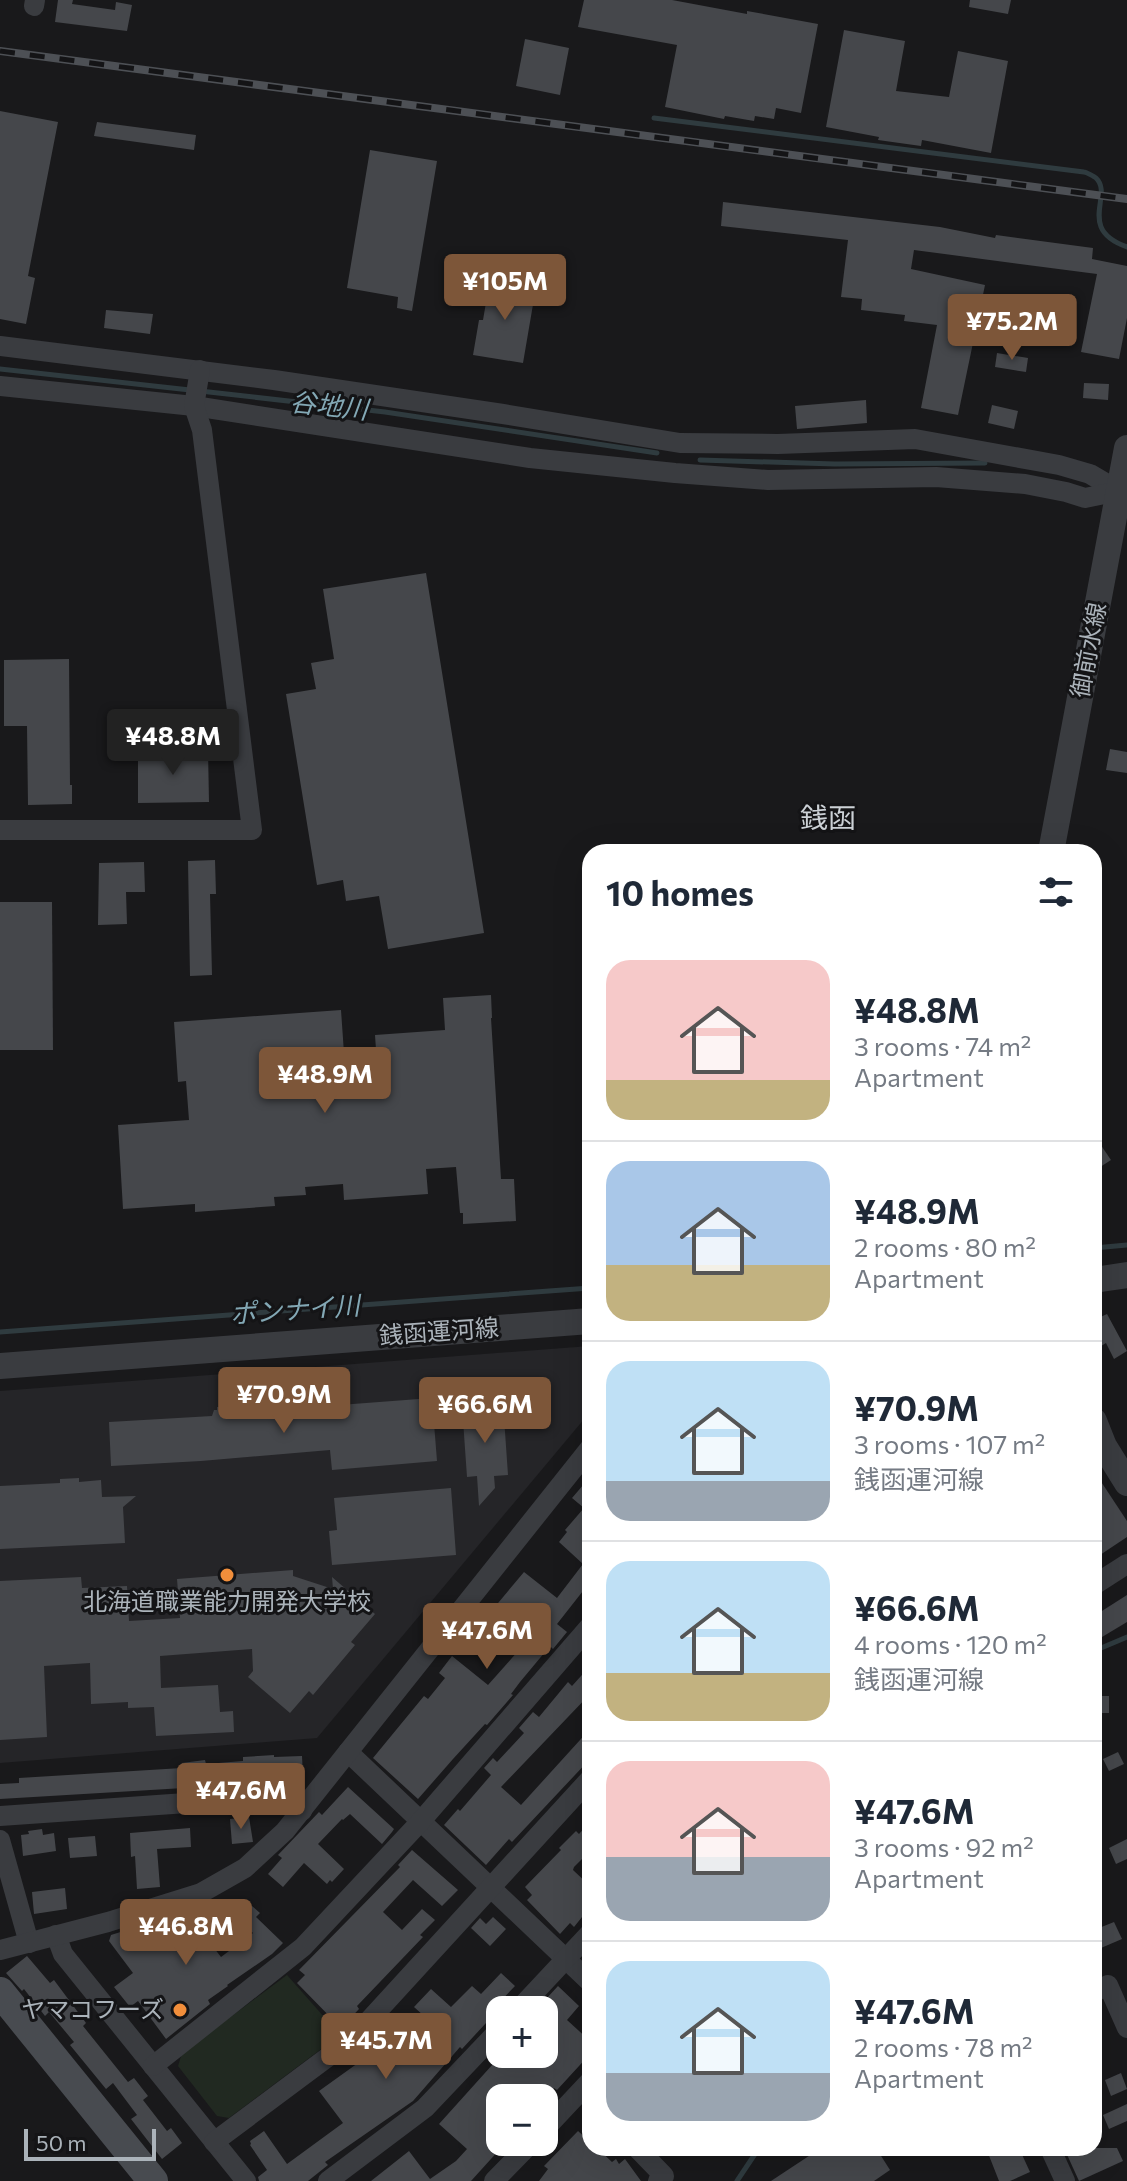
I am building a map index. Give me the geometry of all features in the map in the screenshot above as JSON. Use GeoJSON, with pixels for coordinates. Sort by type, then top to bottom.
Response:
{"type":"FeatureCollection","features":[{"type":"Feature","properties":{"kind":"main road"},"geometry":{"type":"LineString","coordinates":[[0,1992],[153,2181]]}},
{"type":"Feature","properties":{"kind":"street"},"geometry":{"type":"LineString","coordinates":[[0,346],[503,414],[680,443],[778,444],[915,439],[1059,465],[1090,474],[1119,491]]}},
{"type":"Feature","properties":{"kind":"street"},"geometry":{"type":"LineString","coordinates":[[0,830],[252,830],[202,430],[195,404],[199,374]]}},
{"type":"Feature","properties":{"kind":"street"},"geometry":{"type":"LineString","coordinates":[[0,386],[195,404],[530,458],[675,473],[768,480],[936,477],[1025,484],[1085,498],[1119,491]]}},
{"type":"Feature","properties":{"kind":"street"},"geometry":{"type":"LineString","coordinates":[[675,473],[680,443]]}},
{"type":"Feature","properties":{"kind":"street","name":"御前水線"},"geometry":{"type":"LineString","coordinates":[[1053,844],[1127,448]]}},
{"type":"Feature","properties":{"kind":"street"},"geometry":{"type":"LineString","coordinates":[[1102,1279],[1127,1275]]}},
{"type":"Feature","properties":{"kind":"street","name":"銭函運河線"},"geometry":{"type":"LineString","coordinates":[[0,1366],[582,1322]]}},
{"type":"Feature","properties":{"kind":"street"},"geometry":{"type":"LineString","coordinates":[[1102,1441],[1127,1483]]}},
{"type":"Feature","properties":{"kind":"street"},"geometry":{"type":"LineString","coordinates":[[0,1950],[108,1922],[201,1893],[245,1868],[302,1811],[582,1458]]}},
{"type":"Feature","properties":{"kind":"street"},"geometry":{"type":"LineString","coordinates":[[1102,1580],[1127,1564]]}},
{"type":"Feature","properties":{"kind":"street"},"geometry":{"type":"LineString","coordinates":[[153,2066],[303,1947],[421,1821],[582,1635]]}},
{"type":"Feature","properties":{"kind":"street"},"geometry":{"type":"LineString","coordinates":[[348,1752],[582,1974]]}},
{"type":"Feature","properties":{"kind":"street"},"geometry":{"type":"LineString","coordinates":[[214,2142],[352,2039],[582,1788]]}},
{"type":"Feature","properties":{"kind":"street"},"geometry":{"type":"LineString","coordinates":[[0,1816],[272,1797],[302,1811]]}},
{"type":"Feature","properties":{"kind":"street"},"geometry":{"type":"LineString","coordinates":[[0,1840],[29,1943]]}},
{"type":"Feature","properties":{"kind":"street"},"geometry":{"type":"LineString","coordinates":[[56,1935],[63,1954],[246,2181]]}},
{"type":"Feature","properties":{"kind":"street"},"geometry":{"type":"LineString","coordinates":[[531,1996],[582,1942]]}},
{"type":"Feature","properties":{"kind":"street"},"geometry":{"type":"LineString","coordinates":[[1102,1988],[1108,1985],[1127,2028]]}},
{"type":"Feature","properties":{"kind":"street"},"geometry":{"type":"LineString","coordinates":[[328,2181],[425,2108],[486,2044]]}},
{"type":"Feature","properties":{"kind":"street"},"geometry":{"type":"LineString","coordinates":[[558,2117],[582,2095]]}},
{"type":"Feature","properties":{"kind":"street"},"geometry":{"type":"LineString","coordinates":[[494,2181],[518,2156]]}},
{"type":"Feature","properties":{"kind":"street"},"geometry":{"type":"LineString","coordinates":[[645,2156],[664,2176],[658,2181]]}},
{"type":"Feature","properties":{"kind":"street"},"geometry":{"type":"LineString","coordinates":[[1054,2156],[1065,2181]]}},
{"type":"Feature","properties":{"kind":"shaded area","name":"北海道職業能力開発大学校"},"geometry":{"type":"Polygon","coordinates":[[[582,1347],[582,1422],[317,1738],[0,1763],[0,1391],[582,1347]]]}},
{"type":"Feature","properties":{"kind":"shaded area"},"geometry":{"type":"Polygon","coordinates":[[[287,1975],[340,2035],[229,2118],[217,2116],[178,2066],[182,2053],[287,1975]]]}},
{"type":"Feature","properties":{"kind":"building"},"geometry":{"type":"Polygon","coordinates":[[[58,0],[73,0],[72,4],[115,10],[116,2],[132,5],[127,31],[55,22],[58,0]]]}},
{"type":"Feature","properties":{"kind":"building"},"geometry":{"type":"Polygon","coordinates":[[[584,0],[672,0],[818,24],[801,113],[776,108],[774,119],[755,116],[754,121],[725,116],[724,119],[665,107],[677,45],[578,27],[584,0]]]}},
{"type":"Feature","properties":{"kind":"building"},"geometry":{"type":"Polygon","coordinates":[[[970,0],[1011,0],[1008,14],[969,7],[970,0]]]}},
{"type":"Feature","properties":{"kind":"building"},"geometry":{"type":"Polygon","coordinates":[[[844,30],[905,41],[896,91],[949,97],[958,51],[1008,61],[991,153],[922,140],[921,146],[878,140],[879,137],[826,127],[844,30]]]}},
{"type":"Feature","properties":{"kind":"building"},"geometry":{"type":"Polygon","coordinates":[[[525,39],[569,48],[560,95],[516,86],[525,39]]]}},
{"type":"Feature","properties":{"kind":"building"},"geometry":{"type":"Polygon","coordinates":[[[0,111],[58,122],[28,276],[35,278],[26,324],[0,319],[0,111]]]}},
{"type":"Feature","properties":{"kind":"building"},"geometry":{"type":"Polygon","coordinates":[[[97,122],[196,135],[194,150],[94,136],[97,122]]]}},
{"type":"Feature","properties":{"kind":"building"},"geometry":{"type":"Polygon","coordinates":[[[370,150],[437,161],[412,311],[397,308],[398,297],[347,288],[370,150]]]}},
{"type":"Feature","properties":{"kind":"building"},"geometry":{"type":"Polygon","coordinates":[[[723,202],[1093,248],[1092,259],[1127,266],[1127,318],[1119,359],[1081,352],[1097,274],[914,250],[911,269],[985,285],[958,415],[921,408],[937,325],[904,321],[905,315],[861,310],[862,299],[841,297],[848,240],[721,226],[723,202]]]}},
{"type":"Feature","properties":{"kind":"building"},"geometry":{"type":"Polygon","coordinates":[[[490,279],[536,287],[523,363],[473,355],[490,279]]]}},
{"type":"Feature","properties":{"kind":"building"},"geometry":{"type":"Polygon","coordinates":[[[106,310],[153,314],[150,334],[104,328],[106,310]]]}},
{"type":"Feature","properties":{"kind":"building"},"geometry":{"type":"Polygon","coordinates":[[[997,353],[1028,358],[1026,372],[995,367],[997,353]]]}},
{"type":"Feature","properties":{"kind":"building"},"geometry":{"type":"Polygon","coordinates":[[[1084,383],[1109,384],[1108,400],[1083,398],[1084,383]]]}},
{"type":"Feature","properties":{"kind":"building"},"geometry":{"type":"Polygon","coordinates":[[[866,400],[867,423],[797,429],[795,406],[866,400]]]}},
{"type":"Feature","properties":{"kind":"building"},"geometry":{"type":"Polygon","coordinates":[[[992,405],[1018,411],[1014,429],[988,423],[992,405]]]}},
{"type":"Feature","properties":{"kind":"building"},"geometry":{"type":"Polygon","coordinates":[[[426,573],[484,933],[388,949],[379,896],[346,901],[343,880],[317,885],[286,694],[316,689],[311,663],[334,659],[323,589],[426,573]]]}},
{"type":"Feature","properties":{"kind":"building"},"geometry":{"type":"Polygon","coordinates":[[[69,659],[72,804],[28,805],[27,726],[4,726],[4,660],[69,659]]]}},
{"type":"Feature","properties":{"kind":"building"},"geometry":{"type":"Polygon","coordinates":[[[1110,749],[1127,752],[1127,773],[1106,770],[1110,749]]]}},
{"type":"Feature","properties":{"kind":"building"},"geometry":{"type":"Polygon","coordinates":[[[208,750],[209,802],[138,803],[138,751],[208,750]]]}},
{"type":"Feature","properties":{"kind":"building"},"geometry":{"type":"Polygon","coordinates":[[[215,860],[216,894],[210,894],[212,975],[190,976],[188,861],[215,860]]]}},
{"type":"Feature","properties":{"kind":"building"},"geometry":{"type":"Polygon","coordinates":[[[144,862],[145,892],[126,892],[127,924],[98,925],[99,863],[144,862]]]}},
{"type":"Feature","properties":{"kind":"building"},"geometry":{"type":"Polygon","coordinates":[[[0,902],[52,902],[53,1050],[0,1050],[0,902]]]}},
{"type":"Feature","properties":{"kind":"building"},"geometry":{"type":"Polygon","coordinates":[[[491,995],[501,1179],[514,1179],[516,1221],[463,1224],[456,1167],[426,1169],[428,1194],[344,1200],[343,1184],[305,1187],[306,1195],[274,1197],[275,1206],[195,1212],[195,1204],[123,1209],[118,1125],[189,1120],[186,1081],[178,1082],[174,1022],[341,1010],[344,1053],[376,1050],[375,1035],[445,1030],[443,998],[491,995]]]}},
{"type":"Feature","properties":{"kind":"building"},"geometry":{"type":"Polygon","coordinates":[[[1102,1147],[1111,1160],[1102,1166],[1102,1147]]]}},
{"type":"Feature","properties":{"kind":"building"},"geometry":{"type":"Polygon","coordinates":[[[1107,1314],[1127,1351],[1114,1359],[1106,1343],[1102,1346],[1102,1316],[1107,1314]]]}},
{"type":"Feature","properties":{"kind":"building"},"geometry":{"type":"Polygon","coordinates":[[[245,1397],[247,1412],[432,1398],[437,1461],[332,1470],[330,1450],[111,1466],[109,1422],[212,1416],[225,1399],[245,1397]]]}},
{"type":"Feature","properties":{"kind":"building"},"geometry":{"type":"Polygon","coordinates":[[[503,1403],[508,1475],[494,1476],[495,1488],[479,1506],[477,1476],[467,1477],[462,1406],[503,1403]]]}},
{"type":"Feature","properties":{"kind":"building"},"geometry":{"type":"Polygon","coordinates":[[[79,1478],[79,1482],[101,1480],[102,1497],[136,1496],[123,1507],[125,1543],[0,1549],[0,1486],[60,1483],[60,1479],[79,1478]]]}},
{"type":"Feature","properties":{"kind":"building"},"geometry":{"type":"Polygon","coordinates":[[[1102,1483],[1127,1521],[1127,1537],[1102,1554],[1102,1483]]]}},
{"type":"Feature","properties":{"kind":"building"},"geometry":{"type":"Polygon","coordinates":[[[582,1486],[582,1506],[572,1498],[582,1486]]]}},
{"type":"Feature","properties":{"kind":"building"},"geometry":{"type":"Polygon","coordinates":[[[451,1488],[456,1555],[332,1565],[329,1531],[337,1530],[334,1498],[451,1488]]]}},
{"type":"Feature","properties":{"kind":"building"},"geometry":{"type":"Polygon","coordinates":[[[582,1510],[582,1563],[559,1542],[567,1532],[565,1530],[582,1510]]]}},
{"type":"Feature","properties":{"kind":"building"},"geometry":{"type":"Polygon","coordinates":[[[582,1565],[582,1592],[557,1624],[567,1632],[553,1649],[550,1646],[513,1695],[418,1799],[373,1758],[424,1696],[428,1699],[445,1678],[439,1673],[452,1656],[488,1685],[519,1650],[483,1621],[524,1572],[557,1598],[582,1565]]]}},
{"type":"Feature","properties":{"kind":"building"},"geometry":{"type":"Polygon","coordinates":[[[293,1570],[293,1576],[333,1589],[332,1577],[375,1614],[351,1642],[355,1645],[313,1695],[309,1691],[290,1713],[248,1677],[253,1671],[252,1649],[160,1656],[161,1688],[218,1685],[220,1712],[233,1711],[234,1732],[156,1736],[154,1707],[128,1708],[128,1702],[91,1704],[90,1663],[44,1666],[47,1737],[0,1740],[0,1581],[81,1577],[82,1588],[127,1586],[129,1621],[180,1618],[177,1579],[293,1570]]]}},
{"type":"Feature","properties":{"kind":"building"},"geometry":{"type":"Polygon","coordinates":[[[1127,1595],[1127,1622],[1102,1637],[1102,1611],[1127,1595]]]}},
{"type":"Feature","properties":{"kind":"building"},"geometry":{"type":"Polygon","coordinates":[[[582,1675],[582,1702],[501,1787],[521,1805],[582,1738],[582,1768],[486,1865],[444,1825],[491,1775],[484,1768],[493,1758],[497,1762],[524,1733],[519,1728],[533,1712],[539,1717],[568,1682],[572,1686],[582,1675]]]}},
{"type":"Feature","properties":{"kind":"building"},"geometry":{"type":"Polygon","coordinates":[[[1102,1696],[1109,1696],[1109,1713],[1102,1713],[1102,1696]]]}},
{"type":"Feature","properties":{"kind":"building"},"geometry":{"type":"Polygon","coordinates":[[[1118,1752],[1124,1764],[1109,1771],[1103,1759],[1118,1752]]]}},
{"type":"Feature","properties":{"kind":"building"},"geometry":{"type":"Polygon","coordinates":[[[302,1756],[303,1776],[285,1777],[285,1781],[207,1783],[208,1786],[184,1788],[0,1799],[0,1784],[19,1783],[19,1778],[182,1768],[182,1763],[243,1761],[243,1757],[302,1756]]]}},
{"type":"Feature","properties":{"kind":"building"},"geometry":{"type":"Polygon","coordinates":[[[348,1787],[394,1829],[382,1844],[350,1814],[318,1844],[344,1869],[327,1884],[304,1863],[283,1887],[268,1874],[282,1858],[278,1855],[348,1787]]]}},
{"type":"Feature","properties":{"kind":"building"},"geometry":{"type":"Polygon","coordinates":[[[249,1817],[253,1842],[232,1844],[230,1819],[249,1817]]]}},
{"type":"Feature","properties":{"kind":"building"},"geometry":{"type":"Polygon","coordinates":[[[190,1828],[191,1847],[157,1849],[160,1887],[137,1889],[130,1833],[190,1828]]]}},
{"type":"Feature","properties":{"kind":"building"},"geometry":{"type":"Polygon","coordinates":[[[42,1829],[43,1835],[54,1833],[56,1851],[23,1856],[21,1835],[42,1829]]]}},
{"type":"Feature","properties":{"kind":"building"},"geometry":{"type":"Polygon","coordinates":[[[576,1831],[579,1834],[582,1831],[582,1859],[573,1870],[582,1878],[582,1917],[574,1927],[570,1923],[560,1934],[527,1900],[532,1895],[525,1887],[576,1831]]]}},
{"type":"Feature","properties":{"kind":"building"},"geometry":{"type":"Polygon","coordinates":[[[95,1836],[97,1856],[70,1858],[68,1838],[95,1836]]]}},
{"type":"Feature","properties":{"kind":"building"},"geometry":{"type":"Polygon","coordinates":[[[1127,1839],[1127,1859],[1116,1864],[1109,1848],[1127,1839]]]}},
{"type":"Feature","properties":{"kind":"building"},"geometry":{"type":"Polygon","coordinates":[[[412,1850],[458,1890],[442,1906],[413,1880],[383,1912],[402,1930],[422,1909],[435,1920],[341,2028],[297,1983],[305,1975],[299,1970],[400,1867],[398,1865],[412,1850]]]}},
{"type":"Feature","properties":{"kind":"building"},"geometry":{"type":"Polygon","coordinates":[[[65,1888],[67,1909],[34,1914],[32,1892],[65,1888]]]}},
{"type":"Feature","properties":{"kind":"building"},"geometry":{"type":"Polygon","coordinates":[[[244,1899],[260,1913],[256,1917],[283,1943],[208,2000],[210,2004],[166,2039],[138,2001],[130,2007],[114,1987],[133,1973],[109,1941],[111,1935],[149,1923],[155,1932],[174,1917],[190,1931],[197,1926],[221,1957],[253,1933],[231,1913],[244,1899]]]}},
{"type":"Feature","properties":{"kind":"building"},"geometry":{"type":"Polygon","coordinates":[[[493,1917],[506,1929],[490,1946],[471,1928],[480,1918],[486,1924],[493,1917]]]}},
{"type":"Feature","properties":{"kind":"building"},"geometry":{"type":"Polygon","coordinates":[[[1114,1922],[1122,1939],[1102,1948],[1102,1927],[1114,1922]]]}},
{"type":"Feature","properties":{"kind":"building"},"geometry":{"type":"Polygon","coordinates":[[[27,1956],[50,1983],[54,1980],[86,2023],[83,2026],[128,2082],[134,2078],[148,2096],[143,2100],[167,2131],[171,2128],[182,2143],[162,2159],[131,2119],[137,2115],[113,2083],[106,2089],[70,2045],[74,2042],[49,2012],[45,2016],[24,1989],[22,1991],[6,1973],[27,1956]]]}},
{"type":"Feature","properties":{"kind":"building"},"geometry":{"type":"Polygon","coordinates":[[[501,1973],[515,1986],[505,1996],[486,1996],[486,2023],[462,2049],[460,2047],[413,2101],[325,2162],[328,2165],[308,2181],[259,2181],[258,2177],[267,2170],[250,2141],[264,2131],[287,2164],[343,2123],[319,2091],[387,2046],[380,2039],[392,2027],[424,2056],[444,2034],[414,2007],[431,1989],[451,2007],[472,1986],[481,1994],[501,1973]]]}},
{"type":"Feature","properties":{"kind":"building"},"geometry":{"type":"Polygon","coordinates":[[[558,1986],[579,2006],[567,2020],[582,2034],[582,2063],[558,2089],[558,2084],[486,2084],[486,2156],[494,2156],[471,2181],[371,2181],[409,2151],[430,2179],[456,2161],[467,2149],[439,2124],[489,2068],[558,2068],[558,1996],[549,1996],[558,1986]]]}},
{"type":"Feature","properties":{"kind":"building"},"geometry":{"type":"Polygon","coordinates":[[[1121,2073],[1127,2089],[1111,2096],[1105,2080],[1121,2073]]]}},
{"type":"Feature","properties":{"kind":"building"},"geometry":{"type":"Polygon","coordinates":[[[1127,2104],[1127,2121],[1109,2129],[1103,2115],[1127,2104]]]}},
{"type":"Feature","properties":{"kind":"building"},"geometry":{"type":"Polygon","coordinates":[[[578,2131],[582,2135],[582,2156],[606,2156],[612,2162],[616,2159],[619,2164],[625,2159],[641,2181],[539,2181],[548,2169],[544,2166],[554,2156],[558,2156],[558,2152],[578,2131]]]}},
{"type":"Feature","properties":{"kind":"building"},"geometry":{"type":"Polygon","coordinates":[[[1102,2148],[1117,2148],[1123,2161],[1079,2181],[1068,2156],[1102,2156],[1102,2148]]]}},
{"type":"Feature","properties":{"kind":"building"},"geometry":{"type":"Polygon","coordinates":[[[809,2156],[881,2156],[890,2170],[874,2181],[771,2181],[809,2156]]]}},
{"type":"Feature","properties":{"kind":"building"},"geometry":{"type":"Polygon","coordinates":[[[989,2156],[1023,2156],[1030,2172],[1010,2181],[999,2181],[989,2156]]]}},
{"type":"Feature","properties":{"kind":"waterway"},"geometry":{"type":"LineString","coordinates":[[654,118],[1085,172],[1096,178],[1100,185],[1099,212],[1103,231],[1112,240],[1127,247]]}},
{"type":"Feature","properties":{"kind":"waterway","name":"谷地川"},"geometry":{"type":"LineString","coordinates":[[0,369],[190,390]]}},
{"type":"Feature","properties":{"kind":"waterway","name":"谷地川"},"geometry":{"type":"LineString","coordinates":[[200,391],[385,412],[657,453]]}},
{"type":"Feature","properties":{"kind":"waterway","name":"谷地川"},"geometry":{"type":"LineString","coordinates":[[700,460],[835,464],[985,463]]}},
{"type":"Feature","properties":{"kind":"waterway","name":"ポンナイ川"},"geometry":{"type":"LineString","coordinates":[[1102,1247],[1127,1245]]}},
{"type":"Feature","properties":{"kind":"waterway","name":"ポンナイ川"},"geometry":{"type":"LineString","coordinates":[[0,1332],[582,1289]]}},
{"type":"Feature","properties":{"kind":"waterway","name":"ポンナイ川"},"geometry":{"type":"LineString","coordinates":[[1102,1648],[1127,1637]]}},
{"type":"Feature","properties":{"kind":"waterway","name":"ポンナイ川"},"geometry":{"type":"LineString","coordinates":[[737,2181],[754,2156]]}},
{"type":"Feature","properties":{"kind":"railway"},"geometry":{"type":"LineString","coordinates":[[0,51],[1127,199]]}},
{"type":"Feature","properties":{"kind":"place","name":"北海道職業能力開発大学校"},"geometry":{"type":"Point","coordinates":[227,1575]}},
{"type":"Feature","properties":{"kind":"place","name":"ヤマコフーズ"},"geometry":{"type":"Point","coordinates":[180,2010]}},
{"type":"Feature","properties":{"kind":"district","name":"銭函"},"geometry":{"type":"Point","coordinates":[828,818]}}]}
